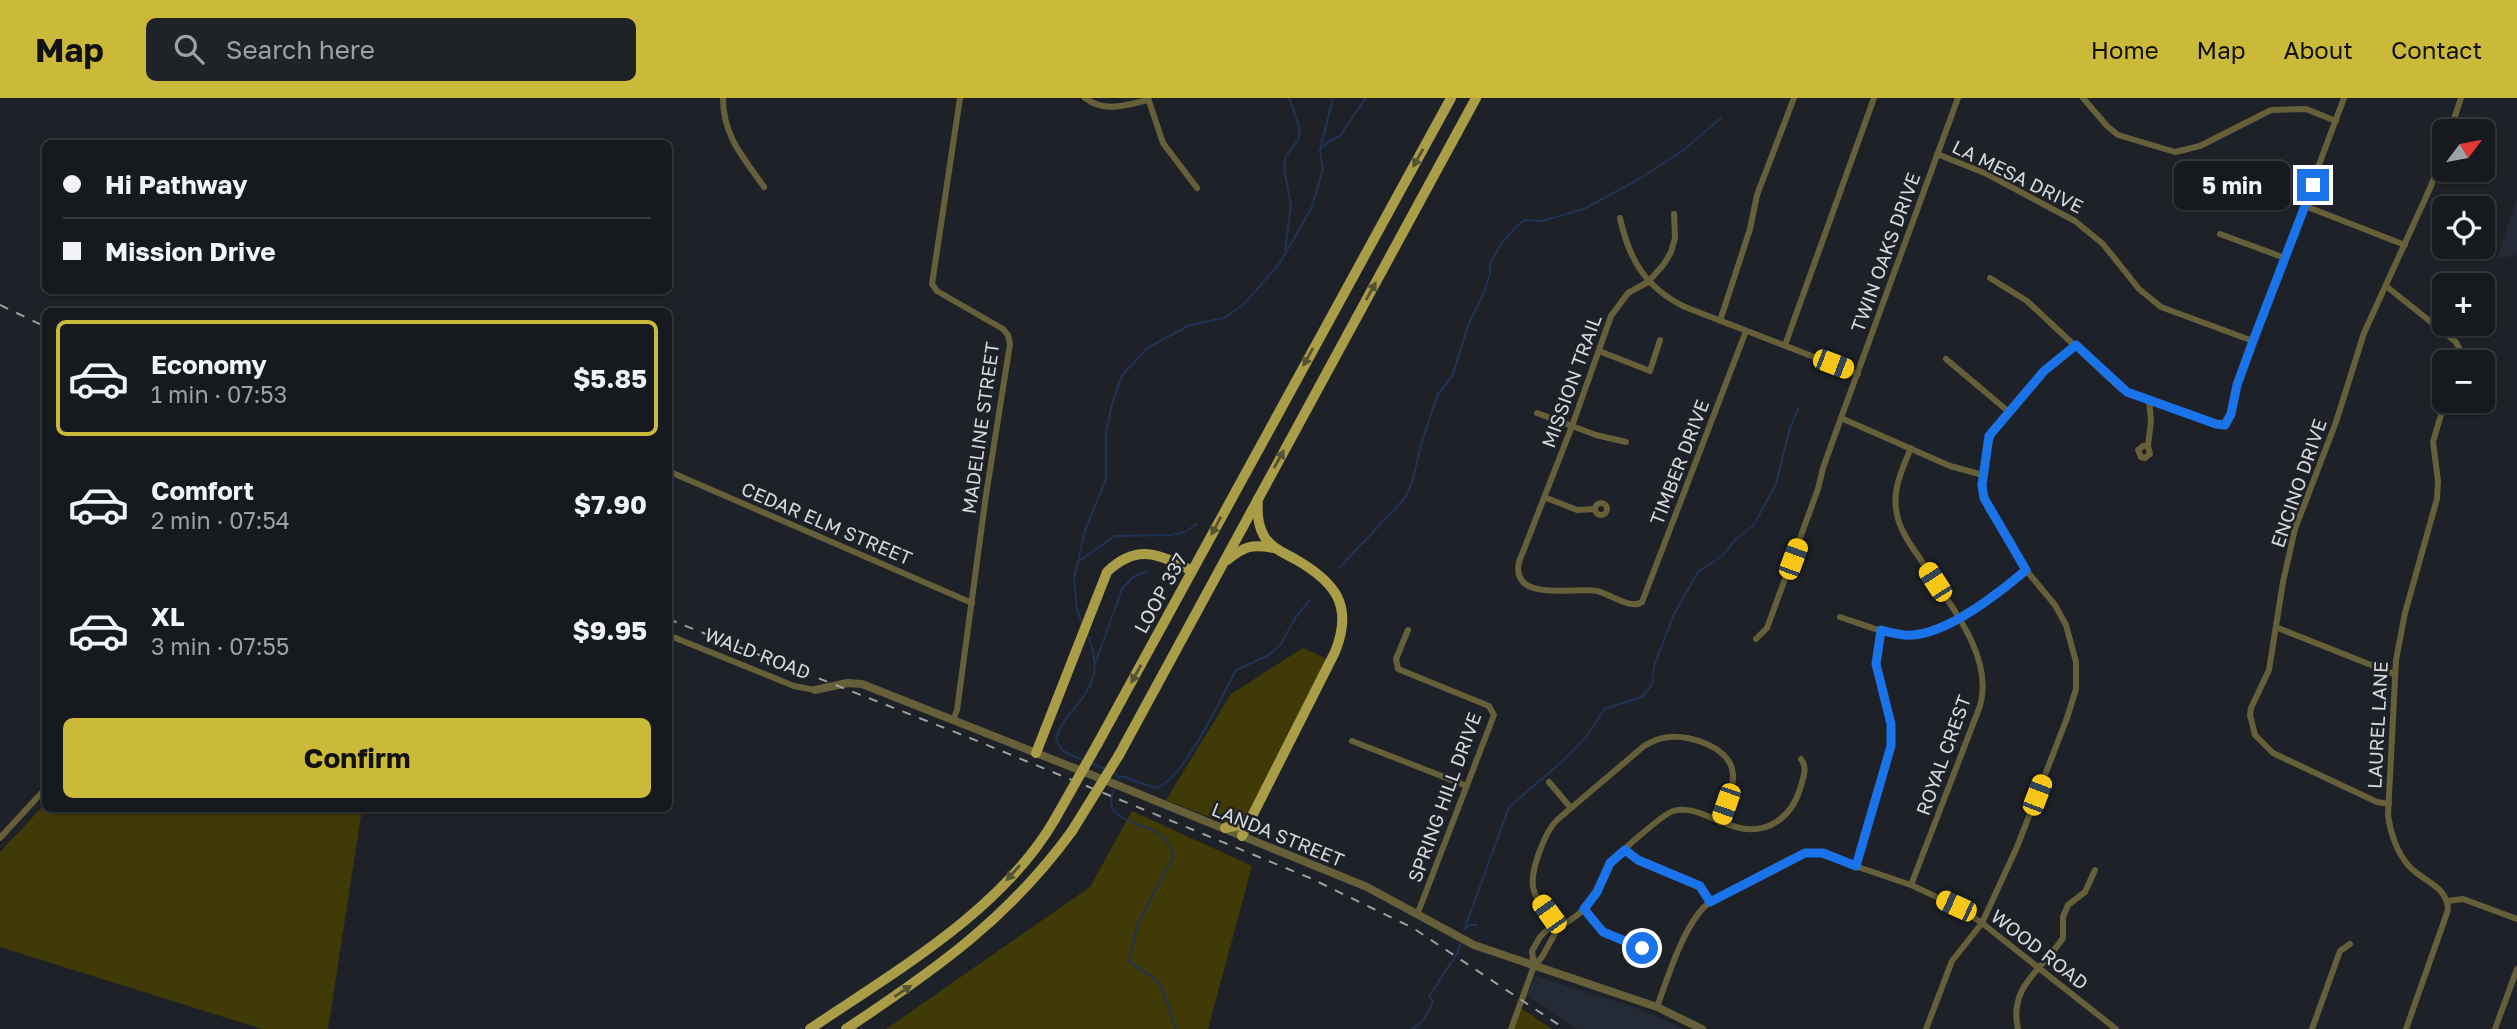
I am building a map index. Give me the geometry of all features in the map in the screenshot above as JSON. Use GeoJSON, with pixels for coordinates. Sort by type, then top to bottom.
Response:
{"type":"FeatureCollection","features":[{"type":"Feature","properties":{"kind":"main road","name":"LOOP 337"},"geometry":{"type":"LineString","coordinates":[[810,1029],[931,946],[988,901],[1030,854],[1055,819],[1451,98]]}},
{"type":"Feature","properties":{"kind":"main road"},"geometry":{"type":"LineString","coordinates":[[846,1029],[919,980],[976,937],[1023,893],[1072,831],[1119,755],[1476,98]]}},
{"type":"Feature","properties":{"kind":"main road"},"geometry":{"type":"LineString","coordinates":[[1258,498],[1259,522],[1264,536],[1274,548]]}},
{"type":"Feature","properties":{"kind":"main road"},"geometry":{"type":"LineString","coordinates":[[1223,563],[1241,549],[1255,545],[1274,548],[1312,569],[1330,584],[1340,604],[1343,625],[1335,652],[1242,836]]}},
{"type":"Feature","properties":{"kind":"main road"},"geometry":{"type":"LineString","coordinates":[[1036,753],[1107,572],[1117,561],[1132,555],[1149,553],[1167,558],[1192,571]]}},
{"type":"Feature","properties":{"kind":"main road"},"geometry":{"type":"LineString","coordinates":[[1225,828],[1240,825],[1253,815]]}},
{"type":"Feature","properties":{"kind":"main road"},"geometry":{"type":"LineString","coordinates":[[1030,854],[1039,848],[1048,850],[1049,857],[1043,870]]}},
{"type":"Feature","properties":{"kind":"street"},"geometry":{"type":"LineString","coordinates":[[723,98],[723,113],[729,135],[764,187]]}},
{"type":"Feature","properties":{"kind":"street","name":"MADELINE STREET"},"geometry":{"type":"LineString","coordinates":[[953,720],[1010,344],[1009,335],[1003,329],[937,291],[932,284],[960,98]]}},
{"type":"Feature","properties":{"kind":"street"},"geometry":{"type":"LineString","coordinates":[[1084,98],[1095,104],[1115,107],[1148,99],[1163,143],[1197,188]]}},
{"type":"Feature","properties":{"kind":"street"},"geometry":{"type":"LineString","coordinates":[[1720,321],[1750,229],[1757,195],[1794,98]]}},
{"type":"Feature","properties":{"kind":"street"},"geometry":{"type":"LineString","coordinates":[[1785,345],[1874,98]]}},
{"type":"Feature","properties":{"kind":"street","name":"TWIN OAKS DRIVE"},"geometry":{"type":"LineString","coordinates":[[1756,639],[1767,628],[1958,98]]}},
{"type":"Feature","properties":{"kind":"street"},"geometry":{"type":"LineString","coordinates":[[2083,98],[2118,135],[2175,152],[2200,146],[2271,110],[2295,108],[2336,121]]}},
{"type":"Feature","properties":{"kind":"street"},"geometry":{"type":"LineString","coordinates":[[1990,278],[2027,301],[2121,389],[2225,425],[2231,414],[2237,385],[2253,341],[2344,98]]}},
{"type":"Feature","properties":{"kind":"street"},"geometry":{"type":"LineString","coordinates":[[2454,119],[2461,98]]}},
{"type":"Feature","properties":{"kind":"street","name":"LA MESA DRIVE"},"geometry":{"type":"LineString","coordinates":[[1937,154],[1987,174],[2085,228],[2103,244],[2139,289],[2161,307],[2253,341]]}},
{"type":"Feature","properties":{"kind":"street","name":"ENCINO DRIVE"},"geometry":{"type":"LineString","coordinates":[[2389,804],[2344,787],[2273,752],[2255,735],[2251,708],[2268,676],[2278,628],[2283,582],[2295,529],[2336,422],[2364,333],[2432,182]]}},
{"type":"Feature","properties":{"kind":"street"},"geometry":{"type":"LineString","coordinates":[[2305,206],[2405,245]]}},
{"type":"Feature","properties":{"kind":"street","name":"MISSION TRAIL"},"geometry":{"type":"LineString","coordinates":[[1518,576],[1519,562],[1615,308],[1628,293],[1648,282],[1660,270],[1671,252],[1675,238],[1674,215]]}},
{"type":"Feature","properties":{"kind":"street"},"geometry":{"type":"LineString","coordinates":[[1620,218],[1631,253],[1648,282],[1677,303],[1858,374]]}},
{"type":"Feature","properties":{"kind":"street"},"geometry":{"type":"LineString","coordinates":[[2220,234],[2285,258]]}},
{"type":"Feature","properties":{"kind":"street"},"geometry":{"type":"LineString","coordinates":[[2386,286],[2456,342],[2460,350]]}},
{"type":"Feature","properties":{"kind":"street","name":"TIMBER DRIVE"},"geometry":{"type":"LineString","coordinates":[[1518,576],[1525,584],[1544,591],[1592,591],[1632,605],[1640,604],[1645,597],[1746,331]]}},
{"type":"Feature","properties":{"kind":"street"},"geometry":{"type":"LineString","coordinates":[[1599,351],[1650,371],[1660,340]]}},
{"type":"Feature","properties":{"kind":"street"},"geometry":{"type":"LineString","coordinates":[[1926,1029],[1952,961],[1982,923],[2017,847],[2076,689],[2076,662],[2066,625],[2055,605],[2026,570],[1982,492],[1989,436],[2048,366],[2076,345]]}},
{"type":"Feature","properties":{"kind":"street"},"geometry":{"type":"LineString","coordinates":[[1946,359],[2009,412]]}},
{"type":"Feature","properties":{"kind":"street"},"geometry":{"type":"LineString","coordinates":[[2148,446],[2151,421],[2149,400]]}},
{"type":"Feature","properties":{"kind":"street"},"geometry":{"type":"LineString","coordinates":[[1538,413],[1595,435],[1626,442]]}},
{"type":"Feature","properties":{"kind":"street","name":"LAUREL LANE"},"geometry":{"type":"LineString","coordinates":[[2441,413],[2433,442],[2438,481],[2437,499],[2405,613],[2395,674],[2389,804],[2390,829],[2403,859],[2416,873],[2439,889],[2447,901]]}},
{"type":"Feature","properties":{"kind":"street"},"geometry":{"type":"LineString","coordinates":[[1841,418],[1950,466],[1983,475]]}},
{"type":"Feature","properties":{"kind":"street","name":"ROYAL CREST"},"geometry":{"type":"LineString","coordinates":[[1911,448],[1896,489],[1898,519],[1981,662],[1983,682],[1982,698],[1911,885]]}},
{"type":"Feature","properties":{"kind":"street","name":"CEDAR ELM STREET"},"geometry":{"type":"LineString","coordinates":[[672,473],[972,603]]}},
{"type":"Feature","properties":{"kind":"street"},"geometry":{"type":"LineString","coordinates":[[1544,497],[1577,510],[1595,509]]}},
{"type":"Feature","properties":{"kind":"street"},"geometry":{"type":"LineString","coordinates":[[1840,617],[1897,634],[1917,635],[1938,629],[1996,596],[2026,570]]}},
{"type":"Feature","properties":{"kind":"street"},"geometry":{"type":"LineString","coordinates":[[2278,628],[2395,674]]}},
{"type":"Feature","properties":{"kind":"street","name":"SPRING HILL DRIVE"},"geometry":{"type":"LineString","coordinates":[[1408,630],[1395,663],[1398,669],[1489,706],[1494,715],[1417,915]]}},
{"type":"Feature","properties":{"kind":"street"},"geometry":{"type":"LineString","coordinates":[[1856,866],[1891,746],[1891,724],[1876,664],[1881,630]]}},
{"type":"Feature","properties":{"kind":"street","name":"WALD ROAD"},"geometry":{"type":"LineString","coordinates":[[672,637],[794,686],[815,690],[837,685]]}},
{"type":"Feature","properties":{"kind":"street","name":"LANDA STREET"},"geometry":{"type":"LineString","coordinates":[[837,685],[862,684],[1225,828],[1367,887],[1466,942],[1657,1007],[1702,1029]]}},
{"type":"Feature","properties":{"kind":"street"},"geometry":{"type":"LineString","coordinates":[[1558,928],[1535,895],[1532,879],[1550,829],[1570,807],[1644,746],[1660,739],[1677,737],[1717,749],[1727,758],[1733,772],[1732,786],[1720,822]]}},
{"type":"Feature","properties":{"kind":"street"},"geometry":{"type":"LineString","coordinates":[[1352,741],[1468,786]]}},
{"type":"Feature","properties":{"kind":"street"},"geometry":{"type":"LineString","coordinates":[[1512,1026],[1534,966],[1555,937],[1558,928],[1584,909],[1597,892],[1610,863],[1674,811],[1691,812],[1748,830],[1768,826],[1784,817],[1797,799],[1805,770],[1801,758]]}},
{"type":"Feature","properties":{"kind":"street"},"geometry":{"type":"LineString","coordinates":[[1549,782],[1570,807]]}},
{"type":"Feature","properties":{"kind":"street"},"geometry":{"type":"LineString","coordinates":[[0,838],[42,792]]}},
{"type":"Feature","properties":{"kind":"street"},"geometry":{"type":"LineString","coordinates":[[1625,850],[1638,860],[1700,886],[1710,902],[1692,921],[1657,1007]]}},
{"type":"Feature","properties":{"kind":"street","name":"WOOD ROAD"},"geometry":{"type":"LineString","coordinates":[[1710,902],[1805,853],[1823,853],[1911,885],[1956,906],[1982,923],[2116,1029]]}},
{"type":"Feature","properties":{"kind":"street"},"geometry":{"type":"LineString","coordinates":[[2018,1029],[2015,1014],[2018,997],[2032,974],[2063,938],[2063,917],[2068,905],[2085,892],[2095,870]]}},
{"type":"Feature","properties":{"kind":"street"},"geometry":{"type":"LineString","coordinates":[[2406,1029],[2446,917],[2447,901],[2463,899],[2517,919]]}},
{"type":"Feature","properties":{"kind":"street"},"geometry":{"type":"LineString","coordinates":[[1584,909],[1603,932],[1639,947],[1657,948]]}},
{"type":"Feature","properties":{"kind":"street"},"geometry":{"type":"LineString","coordinates":[[1534,966],[1532,951],[1540,937],[1549,928],[1558,928]]}},
{"type":"Feature","properties":{"kind":"street"},"geometry":{"type":"LineString","coordinates":[[1540,937],[1550,943]]}},
{"type":"Feature","properties":{"kind":"street"},"geometry":{"type":"LineString","coordinates":[[2312,1029],[2340,951],[2350,944]]}},
{"type":"Feature","properties":{"kind":"street"},"geometry":{"type":"LineString","coordinates":[[2495,1029],[2517,969]]}},
{"type":"Feature","properties":{"kind":"shaded area"},"geometry":{"type":"Polygon","coordinates":[[[2517,198],[2517,255],[2497,259],[2517,198]]]}},
{"type":"Feature","properties":{"kind":"shaded area"},"geometry":{"type":"Polygon","coordinates":[[[1303,648],[1327,659],[1253,810],[1244,820],[1230,825],[1166,800],[1231,694],[1303,648]]]}},
{"type":"Feature","properties":{"kind":"shaded area"},"geometry":{"type":"Polygon","coordinates":[[[42,807],[42,812],[362,812],[328,1029],[262,1029],[0,947],[0,852],[42,807]]]}},
{"type":"Feature","properties":{"kind":"shaded area"},"geometry":{"type":"Polygon","coordinates":[[[1132,811],[1252,866],[1208,1029],[886,1029],[1090,887],[1132,811]]]}},
{"type":"Feature","properties":{"kind":"shaded area"},"geometry":{"type":"Polygon","coordinates":[[[1536,976],[1640,1009],[1683,1029],[1577,1029],[1527,995],[1536,976]]]}},
{"type":"Feature","properties":{"kind":"shaded area"},"geometry":{"type":"Polygon","coordinates":[[[1521,1008],[1552,1029],[1514,1029],[1521,1008]]]}},
{"type":"Feature","properties":{"kind":"waterway"},"geometry":{"type":"LineString","coordinates":[[1285,250],[1291,206],[1284,167],[1286,156],[1298,140],[1300,129],[1289,98]]}},
{"type":"Feature","properties":{"kind":"waterway"},"geometry":{"type":"LineString","coordinates":[[1082,622],[1077,610],[1074,579],[1085,530],[1106,479],[1106,433],[1122,375],[1149,347],[1190,325],[1224,318],[1243,305],[1280,263],[1312,207],[1323,169],[1320,150],[1333,98]]}},
{"type":"Feature","properties":{"kind":"waterway"},"geometry":{"type":"LineString","coordinates":[[1321,149],[1340,136],[1366,98]]}},
{"type":"Feature","properties":{"kind":"waterway"},"geometry":{"type":"LineString","coordinates":[[1339,568],[1405,498],[1412,483],[1422,441],[1438,394],[1452,377],[1469,323],[1484,293],[1490,274],[1490,263],[1503,241],[1525,220],[1542,221],[1584,209],[1639,179],[1682,151],[1721,118]]}},
{"type":"Feature","properties":{"kind":"waterway"},"geometry":{"type":"LineString","coordinates":[[1464,930],[1509,807],[1565,759],[1587,736],[1604,709],[1642,697],[1652,685],[1654,666],[1674,614],[1698,572],[1722,556],[1736,539],[1753,526],[1776,484],[1789,431],[1798,409]]}},
{"type":"Feature","properties":{"kind":"waterway"},"geometry":{"type":"LineString","coordinates":[[1079,561],[1115,536],[1171,535],[1185,532],[1197,524]]}},
{"type":"Feature","properties":{"kind":"waterway"},"geometry":{"type":"LineString","coordinates":[[1095,664],[1122,589],[1133,577],[1147,571]]}},
{"type":"Feature","properties":{"kind":"waterway"},"geometry":{"type":"LineString","coordinates":[[1114,772],[1119,778],[1122,776],[1155,788],[1166,782],[1178,771],[1201,736],[1236,670],[1269,655],[1281,644],[1295,618],[1310,600]]}},
{"type":"Feature","properties":{"kind":"waterway"},"geometry":{"type":"LineString","coordinates":[[1082,760],[1063,751],[1056,740],[1062,724],[1086,692],[1094,675],[1094,656],[1087,633]]}},
{"type":"Feature","properties":{"kind":"waterway"},"geometry":{"type":"LineString","coordinates":[[1091,763],[1105,769]]}},
{"type":"Feature","properties":{"kind":"waterway"},"geometry":{"type":"LineString","coordinates":[[1114,790],[1111,800],[1112,808],[1117,814],[1158,833],[1168,843],[1174,855],[1138,923],[1129,960],[1157,982],[1167,1001],[1176,1029]]}},
{"type":"Feature","properties":{"kind":"waterway"},"geometry":{"type":"LineString","coordinates":[[1465,929],[1470,925],[1477,925]]}},
{"type":"Feature","properties":{"kind":"waterway"},"geometry":{"type":"LineString","coordinates":[[1412,1029],[1422,1021],[1429,1010],[1433,1002],[1429,996],[1458,952],[1460,944]]}},
{"type":"Feature","properties":{"kind":"railway"},"geometry":{"type":"LineString","coordinates":[[0,305],[42,325]]}},
{"type":"Feature","properties":{"kind":"railway"},"geometry":{"type":"LineString","coordinates":[[672,621],[970,738],[1310,878],[1413,928],[1565,1029]]}},
{"type":"Feature","properties":{"kind":"route"},"geometry":{"type":"LineString","coordinates":[[1642,948],[1603,932],[1584,909],[1597,892],[1610,863],[1625,850],[1638,860],[1700,886],[1710,902],[1805,853],[1823,853],[1856,866],[1891,746],[1891,724],[1880,687],[1875,657],[1881,630],[1910,635],[1938,629],[1996,596],[2026,570],[1989,510],[1982,492],[1989,436],[2048,366],[2076,345],[2121,389],[2225,425],[2231,414],[2237,385],[2253,341],[2313,185]]}}]}
